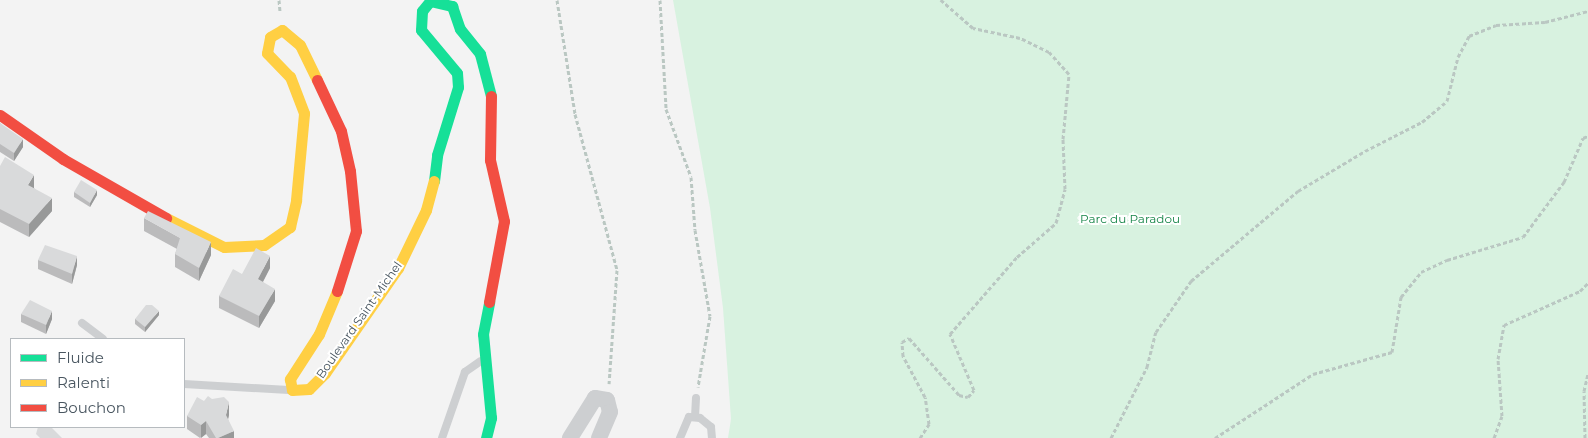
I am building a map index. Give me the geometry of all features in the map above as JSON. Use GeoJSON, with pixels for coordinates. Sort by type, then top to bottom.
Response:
{"type":"FeatureCollection","features":[{"type":"Feature","properties":{"kind":"street","name":"Boulevard Saint-Michel"},"geometry":{"type":"LineString","coordinates":[[0,114],[63,159],[120,193],[224,247],[264,245],[290,227],[296,200],[304,113],[290,77],[267,53],[270,37],[282,30],[300,45],[341,131],[350,172],[356,231],[345,273],[319,334],[290,379],[292,390],[300,392],[309,389],[324,373],[398,268],[426,210],[433,188],[437,155],[458,87],[457,73],[421,30],[422,11],[430,1],[441,1],[452,6],[460,29],[480,54],[491,93],[490,160],[504,221],[483,334],[483,360],[490,394],[491,418],[486,438]]}},
{"type":"Feature","properties":{"kind":"street"},"geometry":{"type":"LineString","coordinates":[[570,438],[595,398],[607,400],[610,412],[599,438]]}},
{"type":"Feature","properties":{"kind":"lane"},"geometry":{"type":"LineString","coordinates":[[82,323],[102,338]]}},
{"type":"Feature","properties":{"kind":"lane"},"geometry":{"type":"LineString","coordinates":[[442,438],[465,372],[483,360]]}},
{"type":"Feature","properties":{"kind":"lane"},"geometry":{"type":"LineString","coordinates":[[185,384],[292,390]]}},
{"type":"Feature","properties":{"kind":"lane"},"geometry":{"type":"LineString","coordinates":[[695,417],[696,398]]}},
{"type":"Feature","properties":{"kind":"lane"},"geometry":{"type":"LineString","coordinates":[[680,438],[689,417],[695,417],[711,427],[712,438]]}},
{"type":"Feature","properties":{"kind":"path"},"geometry":{"type":"LineString","coordinates":[[557,0],[576,114],[617,270],[607,400]]}},
{"type":"Feature","properties":{"kind":"path"},"geometry":{"type":"LineString","coordinates":[[660,0],[666,109],[691,178],[695,230],[710,316],[696,398]]}},
{"type":"Feature","properties":{"kind":"path"},"geometry":{"type":"LineString","coordinates":[[920,438],[929,424],[925,397],[903,356],[902,342],[909,338],[959,395],[968,397],[974,390],[950,334],[1017,257],[1056,223],[1065,189],[1063,138],[1069,74],[1049,52],[1020,38],[973,28],[941,0]]}},
{"type":"Feature","properties":{"kind":"path"},"geometry":{"type":"LineString","coordinates":[[1111,438],[1147,367],[1156,332],[1191,281],[1298,191],[1365,151],[1422,122],[1447,101],[1458,57],[1469,36],[1496,25],[1546,22],[1588,11]]}},
{"type":"Feature","properties":{"kind":"path"},"geometry":{"type":"LineString","coordinates":[[1215,438],[1313,374],[1392,352],[1402,297],[1421,272],[1447,260],[1523,236],[1564,182],[1583,138],[1588,136]]}},
{"type":"Feature","properties":{"kind":"path"},"geometry":{"type":"LineString","coordinates":[[1494,438],[1502,416],[1498,359],[1504,325],[1580,292],[1588,283]]}},
{"type":"Feature","properties":{"kind":"path"},"geometry":{"type":"LineString","coordinates":[[1586,438],[1584,391],[1588,374]]}},
{"type":"Feature","properties":{"kind":"green space","name":"Parc du Paradou"},"geometry":{"type":"Polygon","coordinates":[[[673,0],[1588,0],[1588,438],[728,438],[731,419],[723,308],[710,208],[673,0]]]}},
{"type":"Feature","properties":{"kind":"building"},"geometry":{"type":"Polygon","coordinates":[[[0,123],[23,139],[14,153],[0,144],[0,123]]]}},
{"type":"Feature","properties":{"kind":"building"},"geometry":{"type":"Polygon","coordinates":[[[5,157],[34,175],[28,185],[52,198],[29,224],[0,209],[0,166],[5,157]]]}},
{"type":"Feature","properties":{"kind":"building"},"geometry":{"type":"Polygon","coordinates":[[[81,180],[97,190],[90,203],[74,192],[81,180]]]}},
{"type":"Feature","properties":{"kind":"building"},"geometry":{"type":"Polygon","coordinates":[[[148,211],[211,242],[199,268],[175,254],[180,238],[144,218],[148,211]]]}},
{"type":"Feature","properties":{"kind":"building"},"geometry":{"type":"Polygon","coordinates":[[[45,245],[77,256],[72,274],[38,260],[45,245]]]}},
{"type":"Feature","properties":{"kind":"building"},"geometry":{"type":"Polygon","coordinates":[[[256,248],[270,256],[258,279],[275,289],[259,316],[219,296],[233,269],[242,274],[256,248]]]}},
{"type":"Feature","properties":{"kind":"building"},"geometry":{"type":"Polygon","coordinates":[[[30,300],[52,311],[46,325],[21,314],[30,300]]]}},
{"type":"Feature","properties":{"kind":"building"},"geometry":{"type":"Polygon","coordinates":[[[146,305],[152,305],[159,311],[145,327],[135,319],[146,305]]]}},
{"type":"Feature","properties":{"kind":"building"},"geometry":{"type":"Polygon","coordinates":[[[208,396],[212,399],[224,397],[229,402],[226,415],[234,431],[216,438],[206,421],[201,425],[187,416],[197,397],[204,401],[208,396]]]}},
{"type":"Feature","properties":{"kind":"building"},"geometry":{"type":"Polygon","coordinates":[[[38,428],[52,428],[62,438],[40,438],[36,434],[38,428]]]}},
{"type":"Feature","properties":{"kind":"traffic: fast"},"geometry":{"type":"LineString","coordinates":[[434,181],[437,155],[458,87],[457,73],[421,30],[422,11],[430,1],[452,6],[460,29],[480,54],[491,96]]}},
{"type":"Feature","properties":{"kind":"traffic: fast"},"geometry":{"type":"LineString","coordinates":[[486,438],[491,418],[483,334],[489,302]]}},
{"type":"Feature","properties":{"kind":"traffic: slow"},"geometry":{"type":"LineString","coordinates":[[166,218],[224,247],[264,245],[290,227],[296,200],[304,113],[290,77],[267,53],[270,37],[282,30],[300,45],[317,80]]}},
{"type":"Feature","properties":{"kind":"traffic: slow"},"geometry":{"type":"LineString","coordinates":[[337,291],[319,334],[290,379],[292,390],[309,389],[325,373],[398,268],[426,210],[434,181]]}},
{"type":"Feature","properties":{"kind":"traffic: jam"},"geometry":{"type":"LineString","coordinates":[[317,80],[341,131],[350,171],[356,231],[337,291]]}},
{"type":"Feature","properties":{"kind":"traffic: jam"},"geometry":{"type":"LineString","coordinates":[[489,302],[504,221],[490,160],[491,96]]}},
{"type":"Feature","properties":{"kind":"traffic: jam"},"geometry":{"type":"LineString","coordinates":[[0,115],[63,159],[166,218]]}}]}
